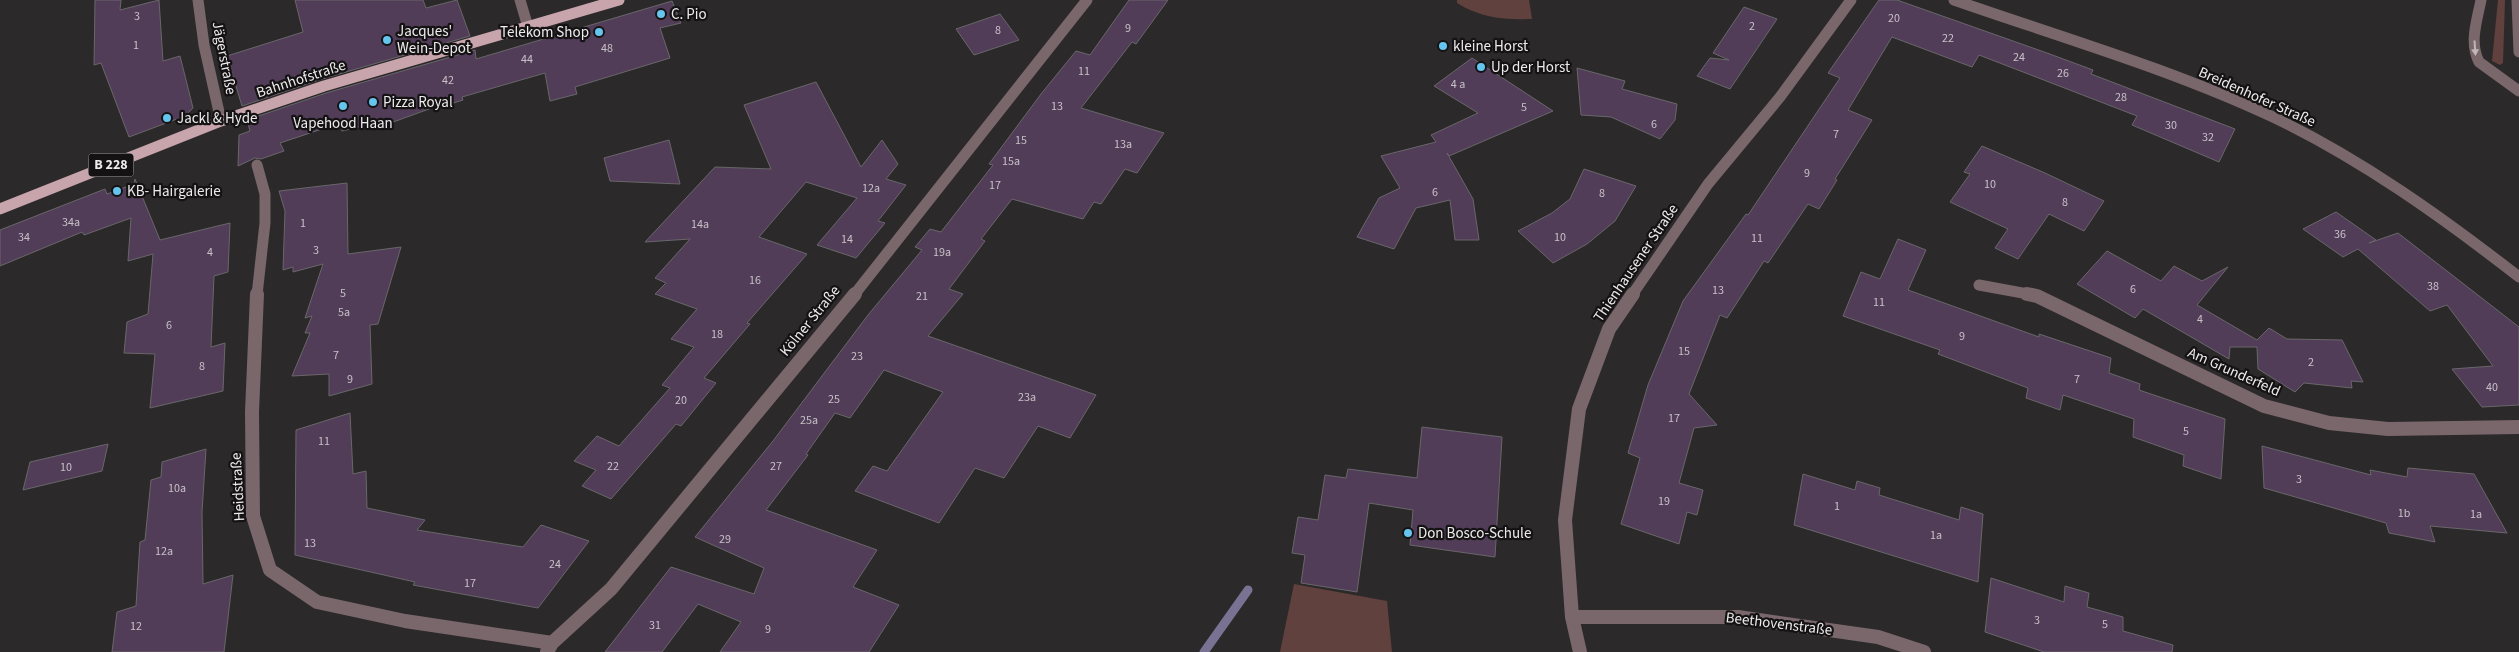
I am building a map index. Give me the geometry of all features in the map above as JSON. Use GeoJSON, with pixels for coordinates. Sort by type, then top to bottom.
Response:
{"type":"FeatureCollection","features":[{"type":"Feature","properties":{"kind":"main road","name":"Bahnhofstraße"},"geometry":{"type":"LineString","coordinates":[[0,209],[222,121],[324,86],[618,0]]}},
{"type":"Feature","properties":{"kind":"street","name":"Jägerstraße"},"geometry":{"type":"LineString","coordinates":[[198,0],[204,45],[222,121]]}},
{"type":"Feature","properties":{"kind":"street"},"geometry":{"type":"LineString","coordinates":[[520,0],[528,27]]}},
{"type":"Feature","properties":{"kind":"street","name":"Kölner Straße"},"geometry":{"type":"LineString","coordinates":[[549,648],[611,589],[717,462],[867,278],[1087,0]]}},
{"type":"Feature","properties":{"kind":"street","name":"Thienhausener Straße"},"geometry":{"type":"LineString","coordinates":[[1580,652],[1572,617],[1564,520],[1579,409],[1609,329],[1708,184],[1780,97],[1851,0]]}},
{"type":"Feature","properties":{"kind":"street","name":"Breidenhofer Straße"},"geometry":{"type":"LineString","coordinates":[[1954,0],[2178,78],[2272,117],[2341,153],[2456,228],[2519,277]]}},
{"type":"Feature","properties":{"kind":"street"},"geometry":{"type":"LineString","coordinates":[[2481,0],[2474,46],[2476,56],[2479,62],[2519,92]]}},
{"type":"Feature","properties":{"kind":"street"},"geometry":{"type":"LineString","coordinates":[[2517,0],[2519,52]]}},
{"type":"Feature","properties":{"kind":"street","name":"Heidstraße"},"geometry":{"type":"LineString","coordinates":[[257,166],[265,194],[265,223],[255,316],[252,412],[253,516],[270,570],[317,602],[405,622],[549,648]]}},
{"type":"Feature","properties":{"kind":"street","name":"Am Grunderfeld"},"geometry":{"type":"LineString","coordinates":[[1979,286],[2037,296],[2264,406],[2329,423],[2388,429],[2519,426]]}},
{"type":"Feature","properties":{"kind":"street","name":"Beethovenstraße"},"geometry":{"type":"LineString","coordinates":[[1572,617],[1738,617],[1878,637],[1924,652]]}},
{"type":"Feature","properties":{"kind":"shaded area"},"geometry":{"type":"Polygon","coordinates":[[[1457,0],[1529,0],[1532,19],[1512,19],[1484,15],[1457,3],[1457,0]]]}},
{"type":"Feature","properties":{"kind":"shaded area"},"geometry":{"type":"Polygon","coordinates":[[[2498,0],[2505,0],[2503,63],[2500,65],[2492,61],[2498,0]]]}},
{"type":"Feature","properties":{"kind":"shaded area"},"geometry":{"type":"Polygon","coordinates":[[[1294,584],[1387,601],[1392,652],[1280,652],[1294,584]]]}},
{"type":"Feature","properties":{"kind":"building"},"geometry":{"type":"Polygon","coordinates":[[[95,0],[121,0],[120,10],[159,0],[163,61],[180,56],[193,108],[185,116],[129,137],[101,63],[94,65],[95,0]]]}},
{"type":"Feature","properties":{"kind":"building"},"geometry":{"type":"Polygon","coordinates":[[[295,0],[423,0],[426,8],[457,0],[470,36],[322,79],[242,106],[227,56],[303,32],[295,0]]]}},
{"type":"Feature","properties":{"kind":"building"},"geometry":{"type":"Polygon","coordinates":[[[1129,0],[1168,0],[1136,44],[1132,42],[1081,108],[1164,133],[1137,173],[1125,169],[1101,204],[1094,202],[1083,219],[1012,199],[981,239],[985,241],[949,289],[963,294],[928,336],[1096,395],[1070,438],[1038,426],[1004,478],[975,468],[939,523],[855,491],[873,466],[887,471],[943,392],[884,370],[850,418],[835,413],[806,454],[808,455],[766,510],[877,550],[853,587],[899,605],[869,652],[720,652],[741,622],[698,604],[662,652],[605,652],[671,567],[754,594],[764,568],[695,537],[773,441],[868,315],[922,250],[915,247],[930,229],[941,232],[993,165],[989,164],[1041,94],[1076,51],[1090,55],[1129,0]]]}},
{"type":"Feature","properties":{"kind":"building"},"geometry":{"type":"Polygon","coordinates":[[[1879,0],[1897,0],[2047,53],[2093,70],[2091,74],[2235,129],[2219,162],[2132,125],[2137,116],[1979,55],[1972,67],[1892,37],[1848,110],[1872,120],[1835,179],[1837,180],[1819,209],[1808,204],[1768,263],[1764,261],[1727,318],[1720,315],[1689,394],[1717,425],[1694,428],[1679,483],[1703,490],[1697,515],[1687,512],[1679,544],[1621,524],[1640,458],[1628,453],[1648,385],[1683,301],[1746,214],[1748,215],[1840,78],[1828,73],[1879,0]]]}},
{"type":"Feature","properties":{"kind":"building"},"geometry":{"type":"Polygon","coordinates":[[[672,1],[681,23],[660,28],[670,58],[575,87],[577,94],[550,101],[545,73],[462,97],[463,100],[444,106],[440,105],[385,125],[387,120],[342,131],[340,123],[280,143],[284,151],[261,159],[255,158],[238,166],[239,135],[250,131],[247,120],[326,93],[475,50],[476,59],[672,1]]]}},
{"type":"Feature","properties":{"kind":"building"},"geometry":{"type":"Polygon","coordinates":[[[1744,7],[1777,19],[1730,89],[1697,76],[1710,58],[1729,60],[1713,53],[1744,7]]]}},
{"type":"Feature","properties":{"kind":"building"},"geometry":{"type":"Polygon","coordinates":[[[1000,14],[1019,40],[974,55],[956,29],[1000,14]]]}},
{"type":"Feature","properties":{"kind":"building"},"geometry":{"type":"Polygon","coordinates":[[[1472,58],[1553,111],[1449,156],[1447,153],[1473,199],[1479,240],[1455,240],[1450,200],[1416,208],[1394,249],[1357,237],[1379,198],[1400,188],[1381,156],[1436,142],[1431,135],[1478,113],[1434,86],[1472,58]]]}},
{"type":"Feature","properties":{"kind":"building"},"geometry":{"type":"Polygon","coordinates":[[[1577,68],[1625,81],[1622,89],[1677,104],[1675,120],[1660,139],[1611,117],[1581,115],[1577,68]]]}},
{"type":"Feature","properties":{"kind":"building"},"geometry":{"type":"Polygon","coordinates":[[[816,82],[861,167],[882,140],[898,164],[886,179],[906,185],[878,221],[885,223],[856,258],[817,245],[857,198],[806,182],[759,237],[807,254],[747,323],[750,324],[704,378],[716,383],[681,426],[676,424],[611,499],[582,486],[596,470],[574,461],[597,436],[619,446],[670,388],[662,385],[694,347],[671,339],[697,309],[655,294],[666,283],[655,278],[690,239],[645,242],[715,167],[771,169],[744,105],[816,82]]]}},
{"type":"Feature","properties":{"kind":"building"},"geometry":{"type":"Polygon","coordinates":[[[669,140],[680,184],[610,181],[604,158],[669,140]]]}},
{"type":"Feature","properties":{"kind":"building"},"geometry":{"type":"Polygon","coordinates":[[[1982,146],[2104,201],[2084,231],[2049,214],[2018,259],[1995,248],[2008,229],[1950,202],[1970,174],[1964,172],[1982,146]]]}},
{"type":"Feature","properties":{"kind":"building"},"geometry":{"type":"Polygon","coordinates":[[[1584,169],[1636,186],[1615,221],[1587,244],[1553,263],[1518,231],[1552,213],[1570,199],[1584,169]]]}},
{"type":"Feature","properties":{"kind":"building"},"geometry":{"type":"Polygon","coordinates":[[[135,179],[160,240],[230,223],[228,272],[214,276],[211,347],[225,343],[223,391],[150,408],[155,354],[124,353],[127,322],[148,314],[153,254],[128,261],[131,218],[84,235],[82,232],[0,266],[0,230],[105,189],[107,194],[134,184],[135,179]]]}},
{"type":"Feature","properties":{"kind":"building"},"geometry":{"type":"Polygon","coordinates":[[[347,183],[348,254],[401,247],[378,324],[370,325],[372,384],[329,396],[329,374],[292,376],[310,333],[305,333],[312,316],[305,318],[323,264],[293,272],[293,267],[283,270],[285,211],[279,191],[347,183]]]}},
{"type":"Feature","properties":{"kind":"building"},"geometry":{"type":"Polygon","coordinates":[[[2336,212],[2376,240],[2369,243],[2398,233],[2519,327],[2519,405],[2482,407],[2452,369],[2493,366],[2447,305],[2430,311],[2358,249],[2343,257],[2303,229],[2336,212]]]}},
{"type":"Feature","properties":{"kind":"building"},"geometry":{"type":"Polygon","coordinates":[[[1898,239],[1926,250],[1908,290],[2039,337],[2039,334],[2111,358],[2109,373],[2140,384],[2139,390],[2225,419],[2221,479],[2183,466],[2184,455],[2133,437],[2134,419],[2063,395],[2060,410],[2026,398],[2028,388],[1938,354],[1940,350],[1843,316],[1861,272],[1880,279],[1898,239]]]}},
{"type":"Feature","properties":{"kind":"building"},"geometry":{"type":"Polygon","coordinates":[[[2107,251],[2161,281],[2174,266],[2202,281],[2228,267],[2197,305],[2257,340],[2269,328],[2287,339],[2342,340],[2363,382],[2351,381],[2352,388],[2304,383],[2295,392],[2258,369],[2257,347],[2230,347],[2229,359],[2143,309],[2135,318],[2077,284],[2107,251]]]}},
{"type":"Feature","properties":{"kind":"building"},"geometry":{"type":"Polygon","coordinates":[[[350,413],[353,474],[366,471],[367,508],[425,520],[417,530],[523,547],[541,525],[589,541],[538,608],[413,585],[415,582],[295,555],[296,430],[350,413]]]}},
{"type":"Feature","properties":{"kind":"building"},"geometry":{"type":"Polygon","coordinates":[[[1422,427],[1502,437],[1495,557],[1410,545],[1413,510],[1369,503],[1357,592],[1301,583],[1305,555],[1292,553],[1298,517],[1318,520],[1325,475],[1346,478],[1348,469],[1417,478],[1422,427]]]}},
{"type":"Feature","properties":{"kind":"building"},"geometry":{"type":"Polygon","coordinates":[[[108,444],[102,471],[23,490],[30,462],[108,444]]]}},
{"type":"Feature","properties":{"kind":"building"},"geometry":{"type":"Polygon","coordinates":[[[2262,446],[2371,475],[2370,470],[2407,477],[2408,468],[2474,474],[2507,533],[2430,526],[2435,542],[2389,533],[2386,523],[2264,488],[2262,446]]]}},
{"type":"Feature","properties":{"kind":"building"},"geometry":{"type":"Polygon","coordinates":[[[206,449],[202,512],[203,584],[233,575],[224,652],[112,652],[117,612],[136,606],[140,542],[145,540],[151,480],[161,477],[162,462],[206,449]]]}},
{"type":"Feature","properties":{"kind":"building"},"geometry":{"type":"Polygon","coordinates":[[[1803,474],[1855,490],[1857,481],[1880,488],[1879,495],[1959,520],[1961,507],[1983,514],[1978,582],[1794,525],[1803,474]]]}},
{"type":"Feature","properties":{"kind":"building"},"geometry":{"type":"Polygon","coordinates":[[[1991,578],[2064,602],[2065,586],[2089,593],[2087,607],[2123,617],[2123,631],[2173,645],[2172,652],[2044,652],[1985,632],[1991,578]]]}},
{"type":"Feature","properties":{"kind":"waterway"},"geometry":{"type":"LineString","coordinates":[[1204,652],[1248,590]]}},
{"type":"Feature","properties":{"kind":"place","name":"C. Pio"},"geometry":{"type":"Point","coordinates":[661,14]}},
{"type":"Feature","properties":{"kind":"place","name":"Telekom Shop"},"geometry":{"type":"Point","coordinates":[599,32]}},
{"type":"Feature","properties":{"kind":"place","name":"Jacques' Wein-Depot"},"geometry":{"type":"Point","coordinates":[387,40]}},
{"type":"Feature","properties":{"kind":"place","name":"kleine Horst"},"geometry":{"type":"Point","coordinates":[1443,46]}},
{"type":"Feature","properties":{"kind":"place","name":"Up der Horst"},"geometry":{"type":"Point","coordinates":[1481,67]}},
{"type":"Feature","properties":{"kind":"place","name":"Pizza Royal"},"geometry":{"type":"Point","coordinates":[373,102]}},
{"type":"Feature","properties":{"kind":"place","name":"Vapehood Haan"},"geometry":{"type":"Point","coordinates":[343,106]}},
{"type":"Feature","properties":{"kind":"place","name":"Jackl & Hyde"},"geometry":{"type":"Point","coordinates":[167,118]}},
{"type":"Feature","properties":{"kind":"place","name":"KB- Hairgalerie"},"geometry":{"type":"Point","coordinates":[117,191]}},
{"type":"Feature","properties":{"kind":"place","name":"Don Bosco-Schule"},"geometry":{"type":"Point","coordinates":[1408,533]}}]}
